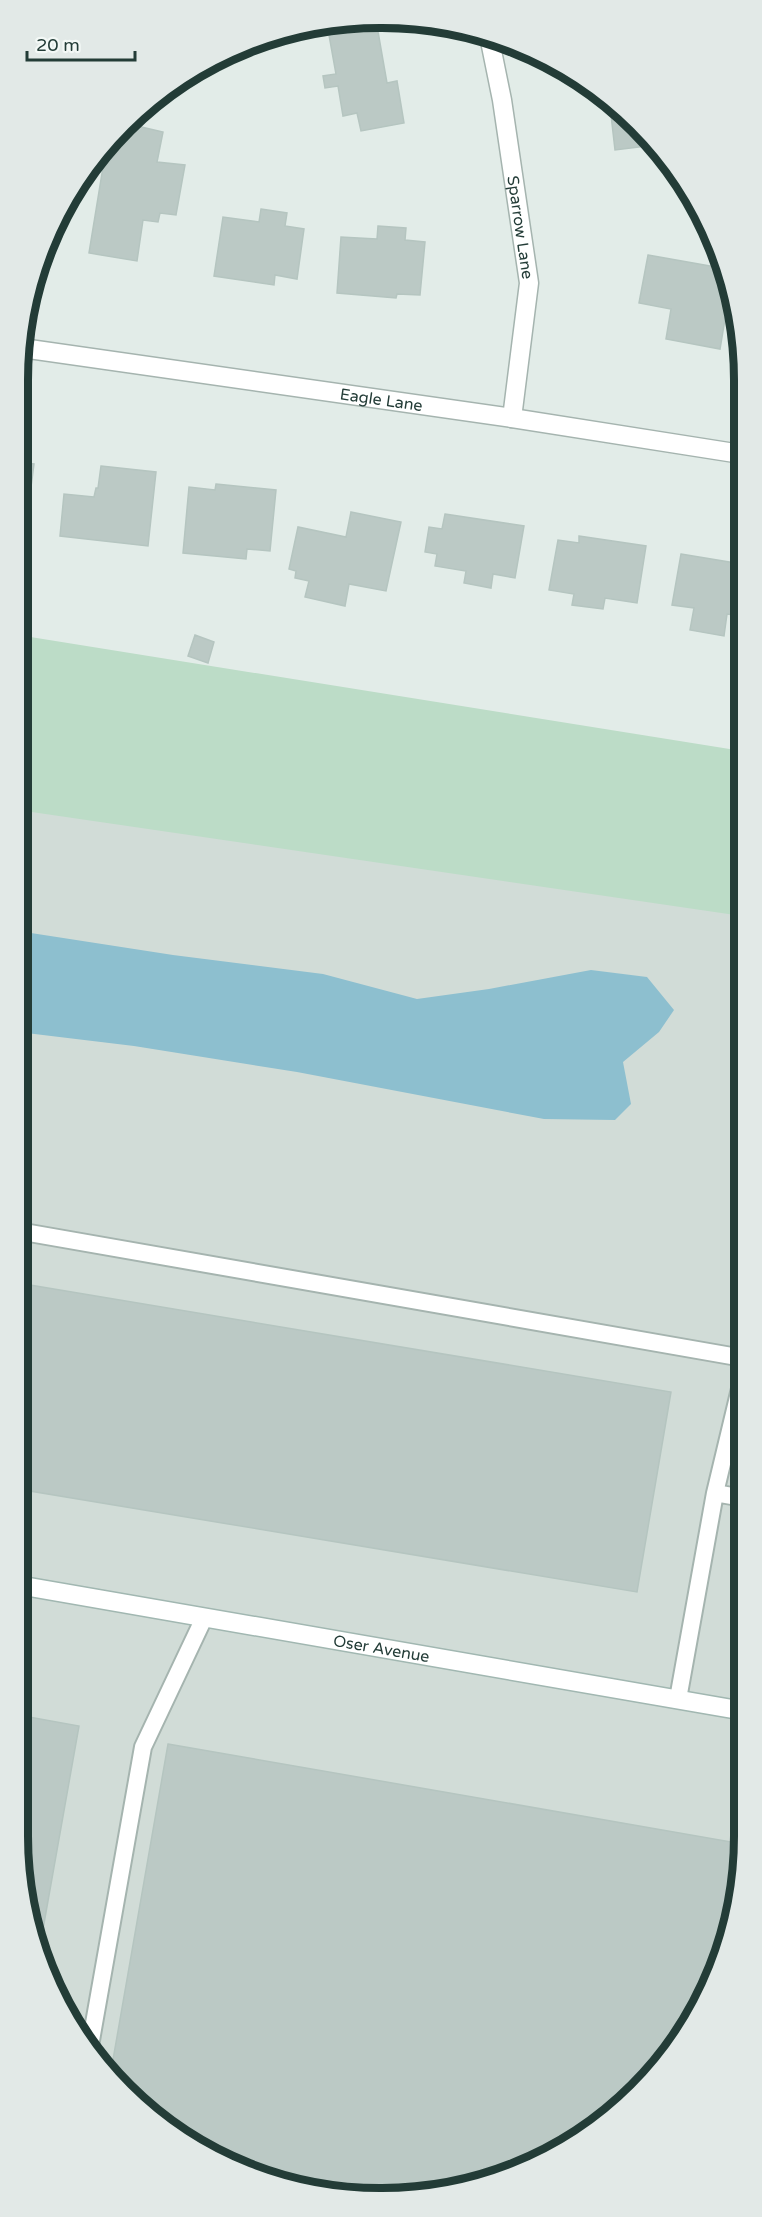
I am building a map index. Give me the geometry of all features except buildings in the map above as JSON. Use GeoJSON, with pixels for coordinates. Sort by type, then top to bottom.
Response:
{"type":"FeatureCollection","features":[{"type":"Feature","properties":{"kind":"street","name":"Sparrow Lane"},"geometry":{"type":"LineString","coordinates":[[491,46],[502,100],[529,283],[512,418]]}},
{"type":"Feature","properties":{"kind":"street","name":"Eagle Lane"},"geometry":{"type":"LineString","coordinates":[[30,349],[512,418],[734,453]]}},
{"type":"Feature","properties":{"kind":"street","name":"Oser Avenue"},"geometry":{"type":"LineString","coordinates":[[28,1587],[734,1710]]}},
{"type":"Feature","properties":{"kind":"lane"},"geometry":{"type":"LineString","coordinates":[[28,1233],[734,1356]]}},
{"type":"Feature","properties":{"kind":"lane"},"geometry":{"type":"LineString","coordinates":[[678,1699],[715,1493],[734,1414]]}},
{"type":"Feature","properties":{"kind":"lane"},"geometry":{"type":"LineString","coordinates":[[715,1493],[734,1496]]}},
{"type":"Feature","properties":{"kind":"lane"},"geometry":{"type":"LineString","coordinates":[[92,2037],[142,1747],[204,1618]]}},
{"type":"Feature","properties":{"kind":"shaded area"},"geometry":{"type":"Polygon","coordinates":[[[28,696],[734,829],[734,1836],[727,1905],[718,1940],[348,2187],[312,2182],[268,2170],[225,2152],[185,2129],[149,2101],[116,2068],[101,2051],[76,2012],[55,1971],[35,1905],[28,1836],[28,696]]]}},
{"type":"Feature","properties":{"kind":"green space"},"geometry":{"type":"Polygon","coordinates":[[[28,637],[734,750],[734,915],[28,811],[28,637]]]}},
{"type":"Feature","properties":{"kind":"water"},"geometry":{"type":"Polygon","coordinates":[[[28,933],[173,955],[323,974],[417,999],[489,989],[591,970],[647,977],[674,1010],[659,1032],[623,1062],[631,1104],[615,1120],[544,1119],[297,1072],[134,1046],[28,1033],[28,933]]]}}]}
